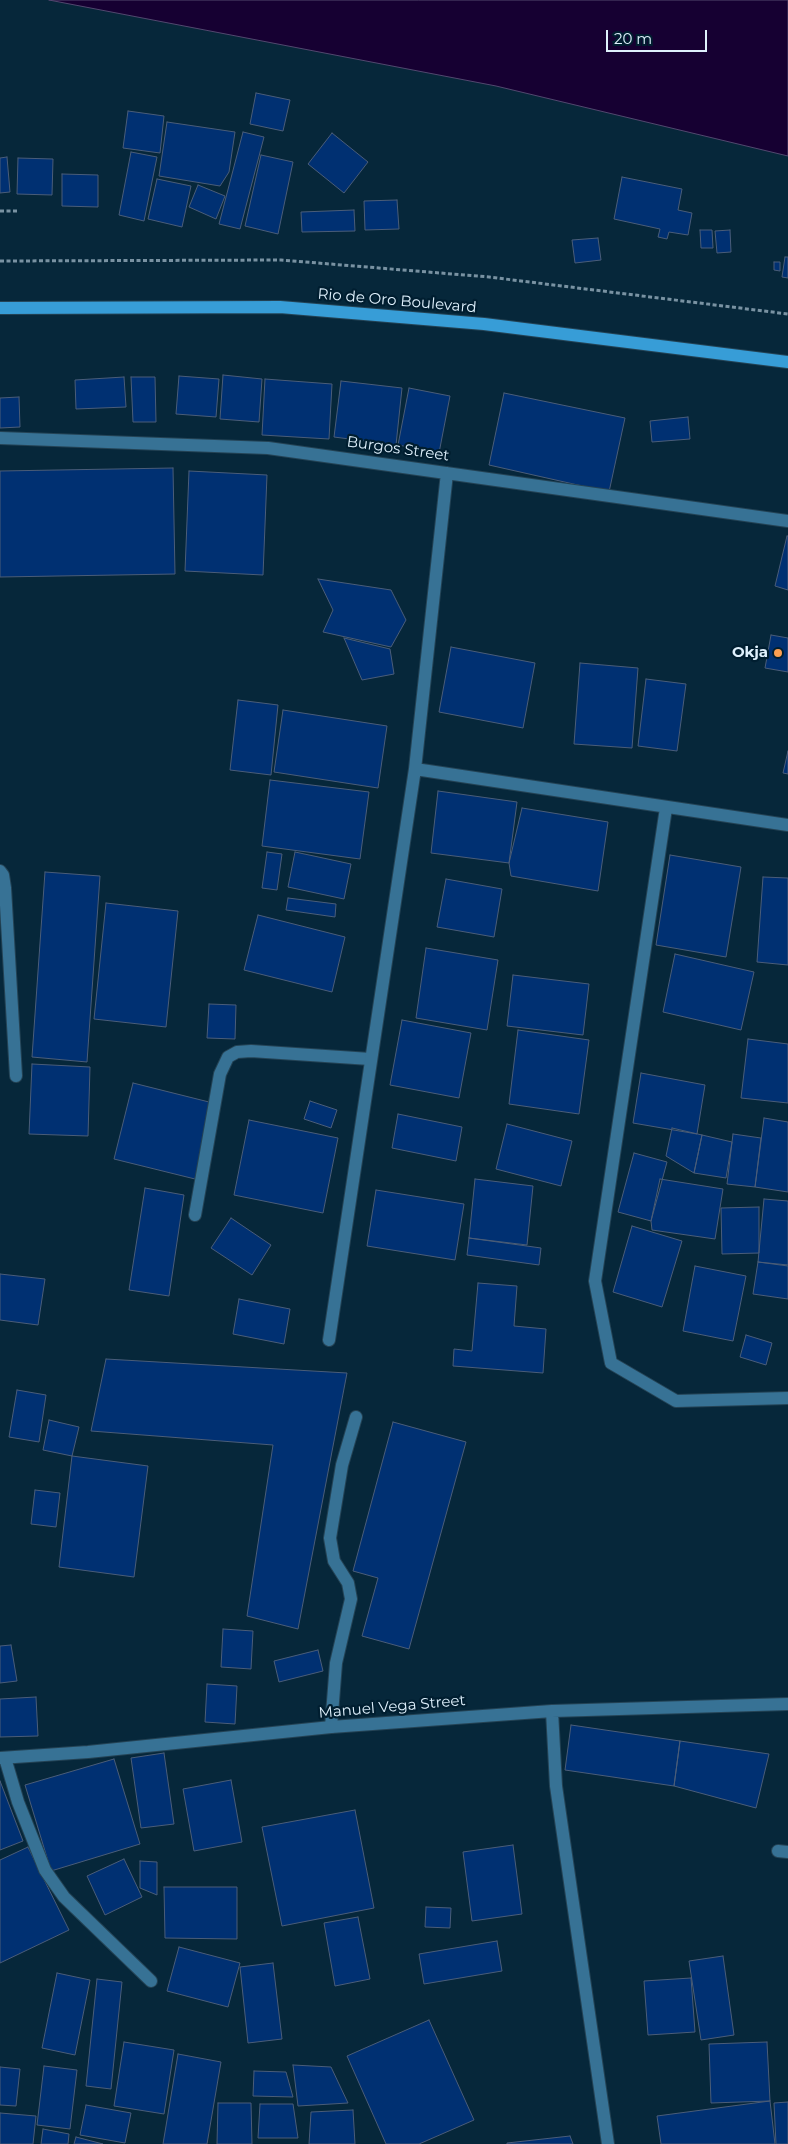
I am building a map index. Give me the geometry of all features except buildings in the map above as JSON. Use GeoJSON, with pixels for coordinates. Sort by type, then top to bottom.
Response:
{"type":"FeatureCollection","features":[{"type":"Feature","properties":{"kind":"main road","name":"Rio de Oro Boulevard"},"geometry":{"type":"LineString","coordinates":[[0,308],[280,307],[484,324],[788,362]]}},
{"type":"Feature","properties":{"kind":"street","name":"Burgos Street"},"geometry":{"type":"LineString","coordinates":[[0,438],[268,448],[788,522]]}},
{"type":"Feature","properties":{"kind":"street"},"geometry":{"type":"LineString","coordinates":[[329,1340],[415,769],[447,473]]}},
{"type":"Feature","properties":{"kind":"street"},"geometry":{"type":"LineString","coordinates":[[415,769],[788,825]]}},
{"type":"Feature","properties":{"kind":"street"},"geometry":{"type":"LineString","coordinates":[[666,808],[595,1281],[611,1362],[676,1402],[788,1398]]}},
{"type":"Feature","properties":{"kind":"street"},"geometry":{"type":"LineString","coordinates":[[0,871],[3,875],[5,888],[16,1076]]}},
{"type":"Feature","properties":{"kind":"street"},"geometry":{"type":"LineString","coordinates":[[195,1215],[220,1074],[228,1057],[237,1052],[251,1051],[370,1059]]}},
{"type":"Feature","properties":{"kind":"street"},"geometry":{"type":"LineString","coordinates":[[331,1727],[336,1663],[351,1599],[348,1583],[334,1561],[330,1538],[342,1465],[356,1417]]}},
{"type":"Feature","properties":{"kind":"street","name":"Manuel Vega Street"},"geometry":{"type":"LineString","coordinates":[[3,1758],[88,1752],[331,1727],[552,1711],[788,1704]]}},
{"type":"Feature","properties":{"kind":"street"},"geometry":{"type":"LineString","coordinates":[[552,1711],[556,1786],[608,2144]]}},
{"type":"Feature","properties":{"kind":"street"},"geometry":{"type":"LineString","coordinates":[[3,1758],[45,1870],[64,1897],[151,1982]]}},
{"type":"Feature","properties":{"kind":"path"},"geometry":{"type":"LineString","coordinates":[[0,211],[18,211]]}},
{"type":"Feature","properties":{"kind":"path"},"geometry":{"type":"LineString","coordinates":[[0,261],[281,260],[489,277],[788,314]]}},
{"type":"Feature","properties":{"kind":"shaded area"},"geometry":{"type":"Polygon","coordinates":[[[49,0],[788,0],[788,156],[496,86],[49,0]]]}},
{"type":"Feature","properties":{"kind":"place","name":"Okja"},"geometry":{"type":"Point","coordinates":[778,653]}}]}
